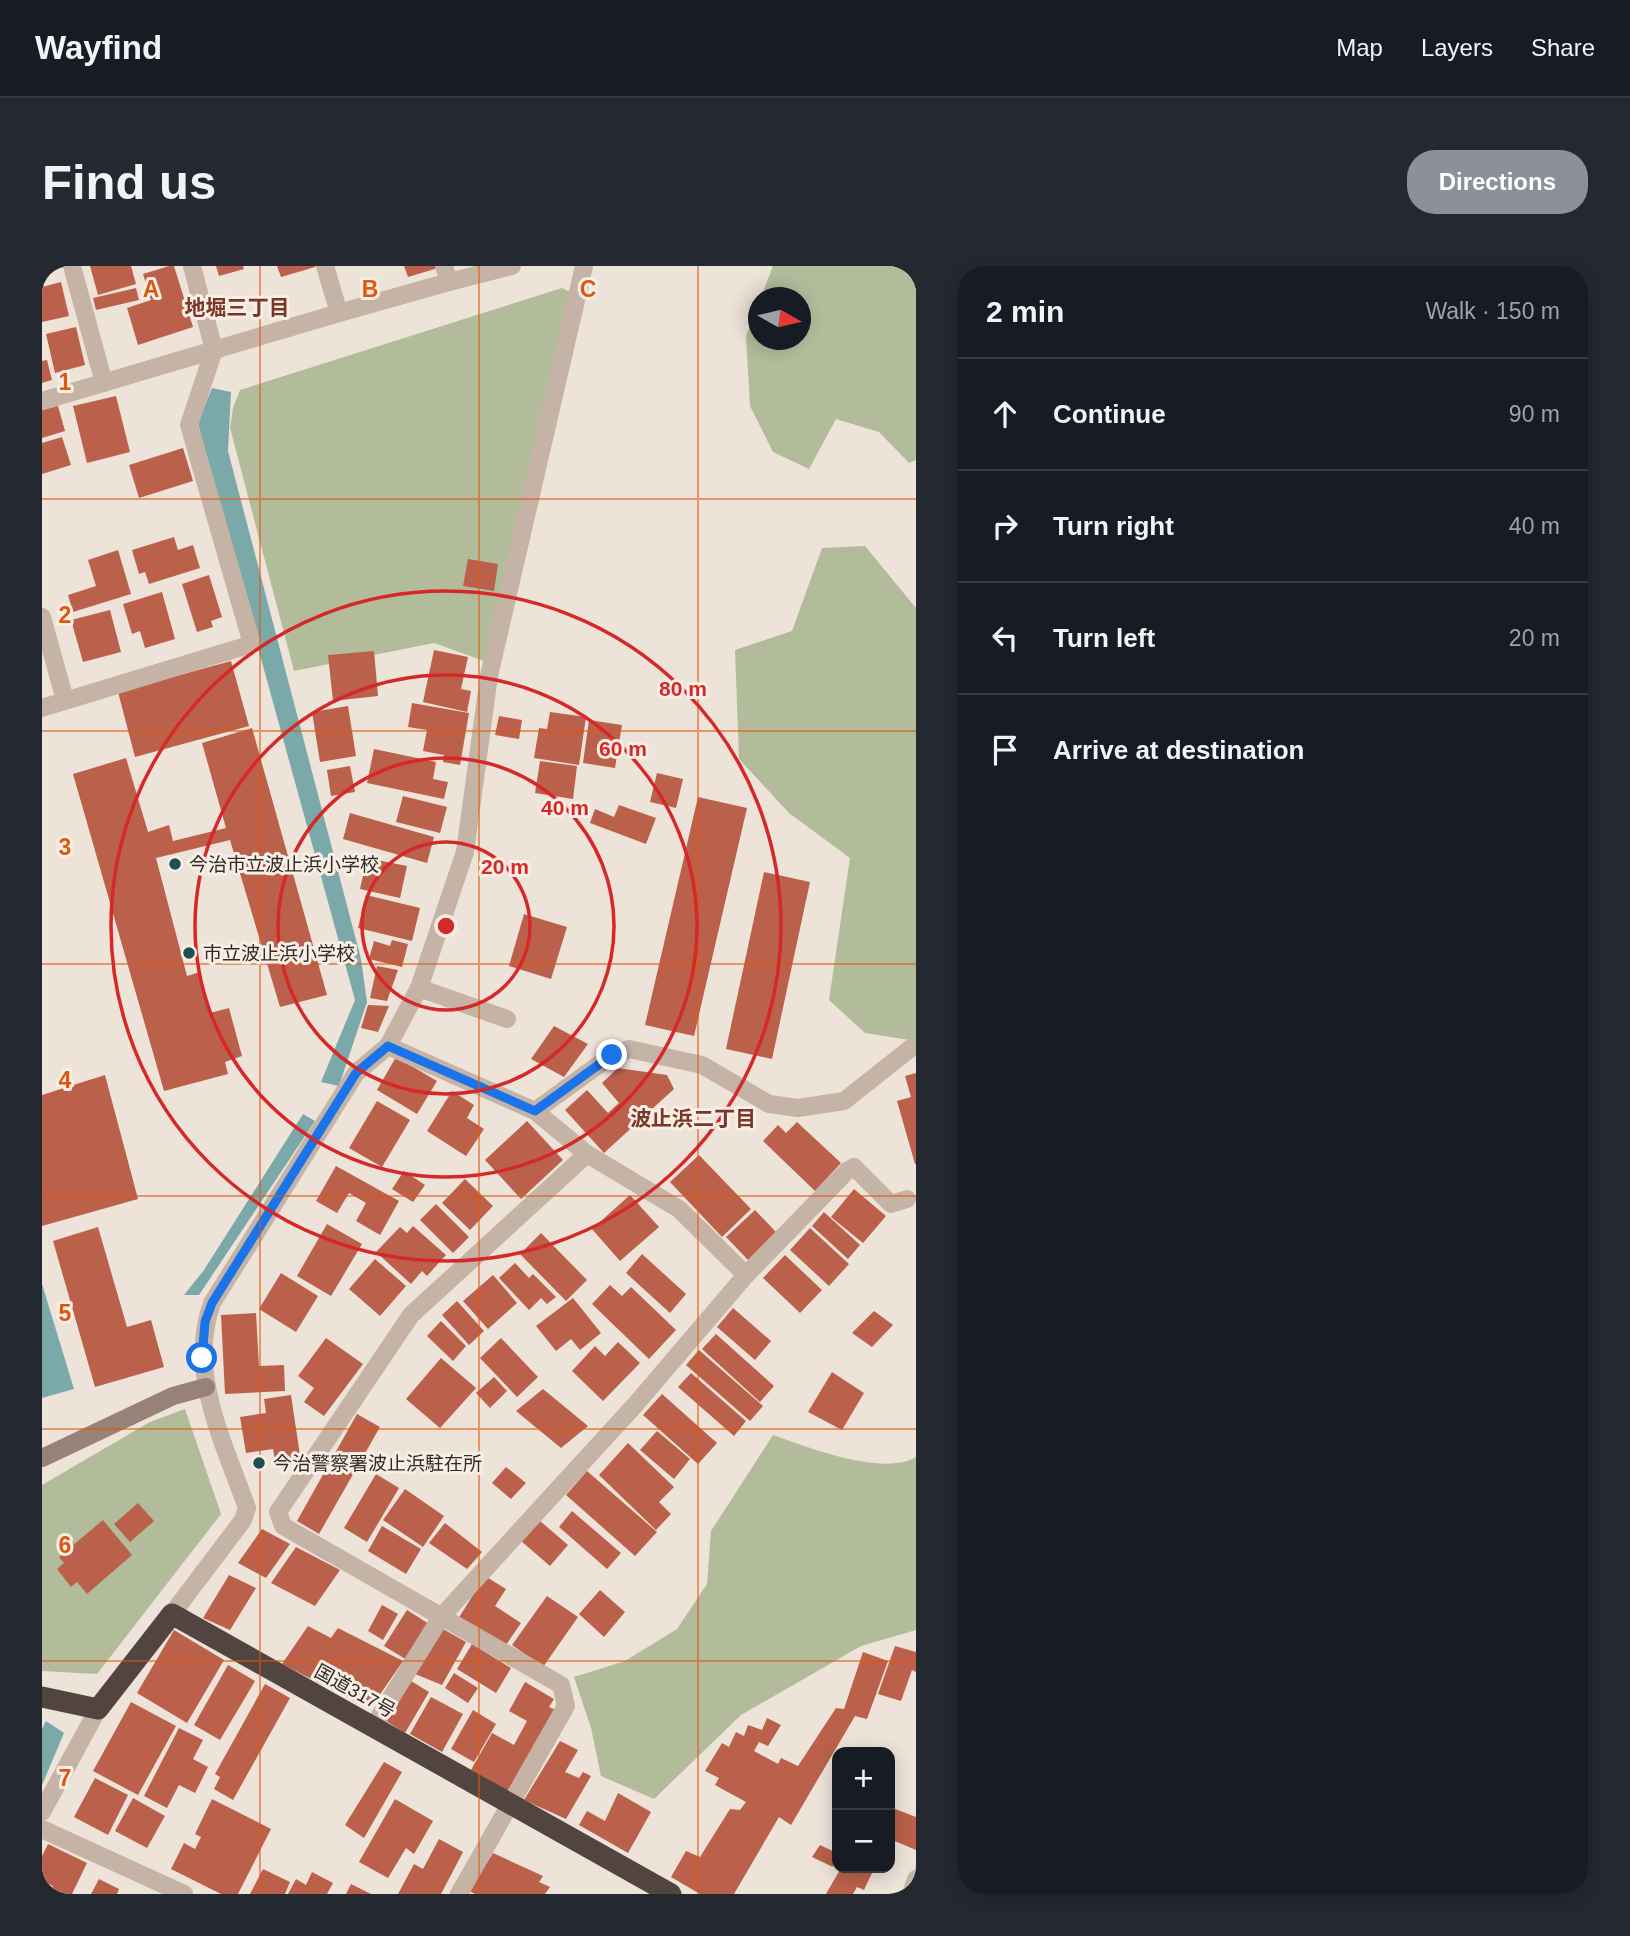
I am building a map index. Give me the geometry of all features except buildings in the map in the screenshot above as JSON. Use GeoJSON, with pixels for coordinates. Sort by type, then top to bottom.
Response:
{"type":"FeatureCollection","features":[{"type":"Feature","properties":{"kind":"highway"},"geometry":{"type":"LineString","coordinates":[[42,1698],[98,1709],[172,1614]]}},
{"type":"Feature","properties":{"kind":"highway","name":"国道317号"},"geometry":{"type":"LineString","coordinates":[[172,1614],[508,1805],[671,1894]]}},
{"type":"Feature","properties":{"kind":"street"},"geometry":{"type":"LineString","coordinates":[[72,266],[104,383]]}},
{"type":"Feature","properties":{"kind":"street"},"geometry":{"type":"LineString","coordinates":[[42,708],[252,644],[188,425],[214,350],[192,266]]}},
{"type":"Feature","properties":{"kind":"street"},"geometry":{"type":"LineString","coordinates":[[325,266],[340,313]]}},
{"type":"Feature","properties":{"kind":"street"},"geometry":{"type":"LineString","coordinates":[[42,401],[340,313],[447,274],[512,266]]}},
{"type":"Feature","properties":{"kind":"street"},"geometry":{"type":"LineString","coordinates":[[172,1614],[243,1520],[247,1508],[206,1387],[202,1358],[205,1322],[212,1303],[356,1073],[388,1046],[419,988],[465,852],[489,676],[584,266]]}},
{"type":"Feature","properties":{"kind":"street"},"geometry":{"type":"LineString","coordinates":[[42,617],[65,700]]}},
{"type":"Feature","properties":{"kind":"street"},"geometry":{"type":"LineString","coordinates":[[419,988],[507,1019]]}},
{"type":"Feature","properties":{"kind":"street"},"geometry":{"type":"LineString","coordinates":[[535,1111],[612,1055],[629,1049],[702,1065],[769,1104],[798,1108],[844,1101],[858,1093],[916,1044]]}},
{"type":"Feature","properties":{"kind":"street"},"geometry":{"type":"LineString","coordinates":[[388,1046],[535,1111],[587,1154],[679,1209],[746,1275]]}},
{"type":"Feature","properties":{"kind":"street"},"geometry":{"type":"LineString","coordinates":[[278,1512],[411,1315],[587,1154]]}},
{"type":"Feature","properties":{"kind":"street"},"geometry":{"type":"LineString","coordinates":[[373,1727],[441,1617],[635,1405],[746,1275],[847,1171],[854,1167],[891,1204],[907,1199]]}},
{"type":"Feature","properties":{"kind":"street"},"geometry":{"type":"LineString","coordinates":[[42,1458],[173,1396],[206,1387]]}},
{"type":"Feature","properties":{"kind":"street"},"geometry":{"type":"LineString","coordinates":[[247,1508],[278,1512]]}},
{"type":"Feature","properties":{"kind":"street"},"geometry":{"type":"LineString","coordinates":[[278,1512],[283,1526],[561,1685],[566,1706],[459,1894]]}},
{"type":"Feature","properties":{"kind":"street"},"geometry":{"type":"LineString","coordinates":[[42,1812],[98,1709]]}},
{"type":"Feature","properties":{"kind":"street"},"geometry":{"type":"LineString","coordinates":[[42,1829],[184,1894]]}},
{"type":"Feature","properties":{"kind":"street"},"geometry":{"type":"LineString","coordinates":[[911,1894],[916,1879]]}},
{"type":"Feature","properties":{"kind":"green space"},"geometry":{"type":"Polygon","coordinates":[[[773,266],[916,266],[916,460],[909,463],[879,432],[836,419],[809,469],[773,452],[750,406],[746,336],[748,331],[748,350],[811,350],[811,287],[765,287],[773,266]]]}},
{"type":"Feature","properties":{"kind":"green space"},"geometry":{"type":"Polygon","coordinates":[[[562,288],[570,292],[484,661],[434,643],[294,671],[230,428],[233,408],[240,390],[562,288]]]}},
{"type":"Feature","properties":{"kind":"green space"},"geometry":{"type":"Polygon","coordinates":[[[865,546],[916,608],[916,1041],[865,1033],[829,1000],[850,858],[789,813],[739,759],[735,650],[792,631],[822,548],[865,546]]]}},
{"type":"Feature","properties":{"kind":"green space"},"geometry":{"type":"Polygon","coordinates":[[[185,1409],[221,1514],[97,1674],[42,1671],[42,1485],[150,1422],[185,1409]]]}},
{"type":"Feature","properties":{"kind":"green space"},"geometry":{"type":"Polygon","coordinates":[[[773,1435],[824,1453],[865,1462],[885,1464],[916,1457],[916,1630],[861,1646],[741,1715],[654,1799],[601,1776],[591,1728],[574,1677],[625,1661],[677,1629],[707,1584],[711,1531],[773,1435]]]}},
{"type":"Feature","properties":{"kind":"water"},"geometry":{"type":"Polygon","coordinates":[[[212,388],[231,392],[228,451],[361,959],[367,1002],[339,1086],[321,1082],[355,1000],[209,470],[198,422],[212,388]]]}},
{"type":"Feature","properties":{"kind":"water"},"geometry":{"type":"Polygon","coordinates":[[[303,1114],[315,1121],[199,1295],[184,1295],[204,1270],[303,1114]]]}},
{"type":"Feature","properties":{"kind":"water"},"geometry":{"type":"Polygon","coordinates":[[[42,1284],[74,1389],[42,1398],[42,1284]]]}},
{"type":"Feature","properties":{"kind":"water"},"geometry":{"type":"Polygon","coordinates":[[[46,1721],[64,1733],[42,1785],[42,1729],[46,1721]]]}},
{"type":"Feature","properties":{"kind":"place","name":"今治市立波止浜小学校"},"geometry":{"type":"Point","coordinates":[175,864]}},
{"type":"Feature","properties":{"kind":"place","name":"市立波止浜小学校"},"geometry":{"type":"Point","coordinates":[189,953]}},
{"type":"Feature","properties":{"kind":"place","name":"今治警察署波止浜駐在所"},"geometry":{"type":"Point","coordinates":[259,1463]}},
{"type":"Feature","properties":{"kind":"district","name":"地堀三丁目"},"geometry":{"type":"Point","coordinates":[237,307]}},
{"type":"Feature","properties":{"kind":"district","name":"波止浜二丁目"},"geometry":{"type":"Point","coordinates":[693,1118]}},
{"type":"Feature","properties":{"kind":"route"},"geometry":{"type":"LineString","coordinates":[[202,1358],[205,1322],[212,1303],[356,1073],[388,1046],[535,1111],[612,1055]]}}]}
